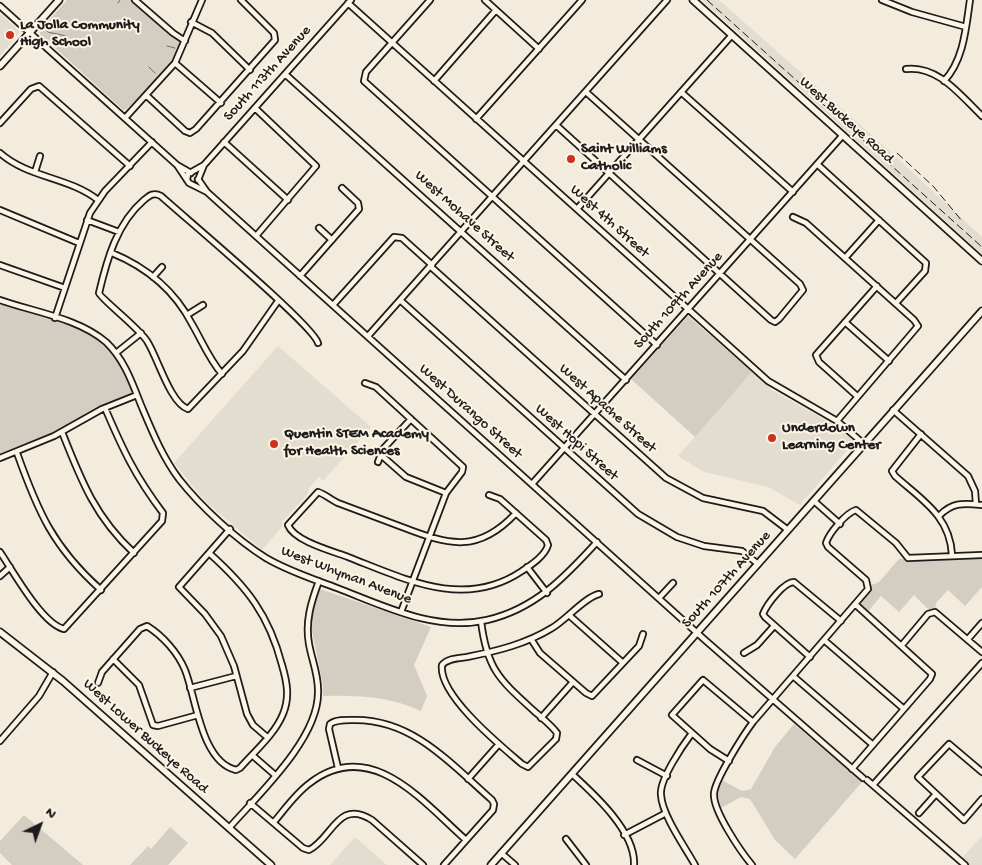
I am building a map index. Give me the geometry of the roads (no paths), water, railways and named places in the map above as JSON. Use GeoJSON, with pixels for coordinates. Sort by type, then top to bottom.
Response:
{"type":"FeatureCollection","features":[{"type":"Feature","properties":{"kind":"main road"},"geometry":{"type":"LineString","coordinates":[[0,66],[59,0]]}},
{"type":"Feature","properties":{"kind":"main road","name":"West Buckeye Road"},"geometry":{"type":"LineString","coordinates":[[693,0],[982,261]]}},
{"type":"Feature","properties":{"kind":"main road","name":"South 107th Avenue"},"geometry":{"type":"LineString","coordinates":[[490,865],[982,311]]}},
{"type":"Feature","properties":{"kind":"main road","name":"West Lower Buckeye Road"},"geometry":{"type":"LineString","coordinates":[[0,632],[53,672],[271,865]]}},
{"type":"Feature","properties":{"kind":"street"},"geometry":{"type":"LineString","coordinates":[[136,0],[173,33],[185,41]]}},
{"type":"Feature","properties":{"kind":"street"},"geometry":{"type":"LineString","coordinates":[[125,118],[175,64],[191,22],[202,0]]}},
{"type":"Feature","properties":{"kind":"street"},"geometry":{"type":"LineString","coordinates":[[146,95],[190,133],[221,103],[272,44],[275,38],[274,33],[241,0]]}},
{"type":"Feature","properties":{"kind":"street"},"geometry":{"type":"LineString","coordinates":[[430,0],[366,72],[363,79],[657,345]]}},
{"type":"Feature","properties":{"kind":"street"},"geometry":{"type":"LineString","coordinates":[[485,0],[539,48]]}},
{"type":"Feature","properties":{"kind":"street"},"geometry":{"type":"LineString","coordinates":[[476,119],[581,0]]}},
{"type":"Feature","properties":{"kind":"street"},"geometry":{"type":"LineString","coordinates":[[368,336],[667,0]]}},
{"type":"Feature","properties":{"kind":"street"},"geometry":{"type":"LineString","coordinates":[[882,0],[921,15],[966,27]]}},
{"type":"Feature","properties":{"kind":"street"},"geometry":{"type":"LineString","coordinates":[[944,81],[956,65],[966,27],[970,0]]}},
{"type":"Feature","properties":{"kind":"street","name":"West 4th Street"},"geometry":{"type":"LineString","coordinates":[[350,2],[392,43],[772,384],[837,422],[864,444]]}},
{"type":"Feature","properties":{"kind":"street","name":"South 113th Avenue"},"geometry":{"type":"LineString","coordinates":[[198,178],[204,166],[224,142],[350,2]]}},
{"type":"Feature","properties":{"kind":"street"},"geometry":{"type":"LineString","coordinates":[[0,6],[207,192]]}},
{"type":"Feature","properties":{"kind":"street"},"geometry":{"type":"LineString","coordinates":[[434,81],[496,10]]}},
{"type":"Feature","properties":{"kind":"street"},"geometry":{"type":"LineString","coordinates":[[191,22],[208,30],[250,70]]}},
{"type":"Feature","properties":{"kind":"street"},"geometry":{"type":"LineString","coordinates":[[576,209],[732,35]]}},
{"type":"Feature","properties":{"kind":"street"},"geometry":{"type":"LineString","coordinates":[[175,64],[221,103]]}},
{"type":"Feature","properties":{"kind":"street"},"geometry":{"type":"LineString","coordinates":[[906,69],[918,68],[937,75],[982,116]]}},
{"type":"Feature","properties":{"kind":"street","name":"West Mohave Street"},"geometry":{"type":"LineString","coordinates":[[285,74],[626,380]]}},
{"type":"Feature","properties":{"kind":"street"},"geometry":{"type":"LineString","coordinates":[[0,123],[31,89],[37,86],[43,88],[130,166]]}},
{"type":"Feature","properties":{"kind":"street"},"geometry":{"type":"LineString","coordinates":[[556,125],[769,319],[775,322],[786,312],[803,290],[800,284],[586,92]]}},
{"type":"Feature","properties":{"kind":"street"},"geometry":{"type":"LineString","coordinates":[[681,92],[793,192]]}},
{"type":"Feature","properties":{"kind":"street"},"geometry":{"type":"LineString","coordinates":[[254,108],[316,166],[256,236]]}},
{"type":"Feature","properties":{"kind":"street","name":"South 109th Avenue"},"geometry":{"type":"LineString","coordinates":[[532,484],[843,135]]}},
{"type":"Feature","properties":{"kind":"street"},"geometry":{"type":"LineString","coordinates":[[55,318],[87,220],[98,200],[152,142]]}},
{"type":"Feature","properties":{"kind":"street"},"geometry":{"type":"LineString","coordinates":[[224,142],[288,200]]}},
{"type":"Feature","properties":{"kind":"street"},"geometry":{"type":"LineString","coordinates":[[0,153],[18,166],[79,188],[98,200]]}},
{"type":"Feature","properties":{"kind":"street"},"geometry":{"type":"LineString","coordinates":[[35,172],[40,156]]}},
{"type":"Feature","properties":{"kind":"street"},"geometry":{"type":"LineString","coordinates":[[817,164],[880,220],[927,266],[924,272],[896,303]]}},
{"type":"Feature","properties":{"kind":"street","name":"South 113th Avenue"},"geometry":{"type":"LineString","coordinates":[[187,174],[204,166]]}},
{"type":"Feature","properties":{"kind":"street"},"geometry":{"type":"LineString","coordinates":[[187,174],[198,178],[207,192]]}},
{"type":"Feature","properties":{"kind":"street"},"geometry":{"type":"LineString","coordinates":[[187,174],[198,178]]}},
{"type":"Feature","properties":{"kind":"street"},"geometry":{"type":"LineString","coordinates":[[300,276],[360,206],[342,188]]}},
{"type":"Feature","properties":{"kind":"street","name":"West Durango Street"},"geometry":{"type":"LineString","coordinates":[[207,192],[697,633]]}},
{"type":"Feature","properties":{"kind":"street"},"geometry":{"type":"LineString","coordinates":[[278,301],[249,343],[188,409],[182,406],[174,395],[153,352],[141,333],[127,318],[99,296],[119,232],[134,209],[155,194],[161,196],[278,301],[312,332],[318,343]]}},
{"type":"Feature","properties":{"kind":"street"},"geometry":{"type":"LineString","coordinates":[[0,210],[79,242]]}},
{"type":"Feature","properties":{"kind":"street"},"geometry":{"type":"LineString","coordinates":[[793,217],[806,223],[896,303],[918,326],[837,422]]}},
{"type":"Feature","properties":{"kind":"street"},"geometry":{"type":"LineString","coordinates":[[87,220],[119,232]]}},
{"type":"Feature","properties":{"kind":"street"},"geometry":{"type":"LineString","coordinates":[[845,258],[880,220]]}},
{"type":"Feature","properties":{"kind":"street"},"geometry":{"type":"LineString","coordinates":[[319,228],[332,240]]}},
{"type":"Feature","properties":{"kind":"street","name":"West Apache Street"},"geometry":{"type":"LineString","coordinates":[[333,305],[396,237],[402,238],[659,472],[679,487],[708,500],[759,509],[774,517],[788,530]]}},
{"type":"Feature","properties":{"kind":"street"},"geometry":{"type":"LineString","coordinates":[[112,253],[153,277],[172,294],[187,315],[210,358],[222,374]]}},
{"type":"Feature","properties":{"kind":"street"},"geometry":{"type":"LineString","coordinates":[[0,265],[65,288]]}},
{"type":"Feature","properties":{"kind":"street"},"geometry":{"type":"LineString","coordinates":[[153,277],[162,267]]}},
{"type":"Feature","properties":{"kind":"street"},"geometry":{"type":"LineString","coordinates":[[857,396],[816,358],[877,286]]}},
{"type":"Feature","properties":{"kind":"street"},"geometry":{"type":"LineString","coordinates":[[0,307],[1,300]]}},
{"type":"Feature","properties":{"kind":"street","name":"West Whyman Avenue"},"geometry":{"type":"LineString","coordinates":[[1,300],[94,333],[116,353],[126,370],[157,443],[174,472],[196,498],[266,558],[319,581],[401,612],[433,621],[461,623],[482,621],[510,613],[547,593],[596,542]]}},
{"type":"Feature","properties":{"kind":"street","name":"West Hopi Street"},"geometry":{"type":"LineString","coordinates":[[400,300],[633,510],[660,528],[698,545],[744,552],[758,564]]}},
{"type":"Feature","properties":{"kind":"street"},"geometry":{"type":"LineString","coordinates":[[187,315],[203,305]]}},
{"type":"Feature","properties":{"kind":"street"},"geometry":{"type":"LineString","coordinates":[[845,322],[889,361]]}},
{"type":"Feature","properties":{"kind":"street"},"geometry":{"type":"LineString","coordinates":[[116,353],[141,333]]}},
{"type":"Feature","properties":{"kind":"street"},"geometry":{"type":"LineString","coordinates":[[364,383],[376,388],[461,463],[463,468],[446,493],[401,612]]}},
{"type":"Feature","properties":{"kind":"street"},"geometry":{"type":"LineString","coordinates":[[0,458],[17,453],[62,432],[105,408],[137,395]]}},
{"type":"Feature","properties":{"kind":"street"},"geometry":{"type":"LineString","coordinates":[[0,552],[42,612],[58,627],[64,629],[101,590],[164,517],[135,475],[105,408]]}},
{"type":"Feature","properties":{"kind":"street"},"geometry":{"type":"LineString","coordinates":[[893,410],[968,476],[975,491],[979,505],[955,504],[939,516]]}},
{"type":"Feature","properties":{"kind":"street"},"geometry":{"type":"LineString","coordinates":[[378,462],[383,449],[411,419]]}},
{"type":"Feature","properties":{"kind":"street"},"geometry":{"type":"LineString","coordinates":[[62,432],[95,507],[116,535],[134,553]]}},
{"type":"Feature","properties":{"kind":"street"},"geometry":{"type":"LineString","coordinates":[[921,434],[892,471],[894,476],[939,516],[949,533],[952,555]]}},
{"type":"Feature","properties":{"kind":"street"},"geometry":{"type":"LineString","coordinates":[[17,453],[37,506],[53,536],[74,564],[101,590]]}},
{"type":"Feature","properties":{"kind":"street"},"geometry":{"type":"LineString","coordinates":[[382,455],[406,477],[446,493]]}},
{"type":"Feature","properties":{"kind":"street"},"geometry":{"type":"LineString","coordinates":[[489,495],[498,497],[516,513],[548,545],[540,557],[528,567],[504,581],[468,590],[439,590],[412,582],[313,544],[296,534],[288,525],[318,492],[333,501],[429,538],[450,543],[474,541],[496,531],[516,513]]}},
{"type":"Feature","properties":{"kind":"street"},"geometry":{"type":"LineString","coordinates":[[814,501],[840,524]]}},
{"type":"Feature","properties":{"kind":"street"},"geometry":{"type":"LineString","coordinates":[[752,865],[714,805],[713,792],[752,722],[841,621],[869,586],[826,543],[840,524],[856,510],[896,543],[908,558],[982,555]]}},
{"type":"Feature","properties":{"kind":"street"},"geometry":{"type":"LineString","coordinates":[[230,529],[179,588],[217,631],[229,654],[248,718],[267,737]]}},
{"type":"Feature","properties":{"kind":"street"},"geometry":{"type":"LineString","coordinates":[[98,684],[100,675],[145,626],[151,628],[173,650],[184,669],[198,716],[210,746],[224,763],[236,770],[252,755],[279,722],[286,706],[286,677],[277,646],[266,619],[245,588],[209,553]]}},
{"type":"Feature","properties":{"kind":"street"},"geometry":{"type":"LineString","coordinates":[[0,576],[10,567]]}},
{"type":"Feature","properties":{"kind":"street"},"geometry":{"type":"LineString","coordinates":[[528,567],[547,593]]}},
{"type":"Feature","properties":{"kind":"street"},"geometry":{"type":"LineString","coordinates":[[229,828],[304,740],[316,710],[318,684],[307,628],[310,607],[319,581]]}},
{"type":"Feature","properties":{"kind":"street"},"geometry":{"type":"LineString","coordinates":[[810,657],[763,614],[787,584],[793,581],[841,621]]}},
{"type":"Feature","properties":{"kind":"street"},"geometry":{"type":"LineString","coordinates":[[659,598],[673,583]]}},
{"type":"Feature","properties":{"kind":"street"},"geometry":{"type":"LineString","coordinates":[[482,621],[487,653],[493,669],[501,681],[558,734],[539,758],[528,767],[473,720],[457,701],[442,669],[444,664],[448,660],[487,653],[531,639],[570,616],[591,597],[599,594]]}},
{"type":"Feature","properties":{"kind":"street"},"geometry":{"type":"LineString","coordinates":[[852,769],[904,710],[932,674],[855,604]]}},
{"type":"Feature","properties":{"kind":"street"},"geometry":{"type":"LineString","coordinates":[[902,645],[928,614],[933,612],[982,652]]}},
{"type":"Feature","properties":{"kind":"street"},"geometry":{"type":"LineString","coordinates":[[570,616],[623,663]]}},
{"type":"Feature","properties":{"kind":"street"},"geometry":{"type":"LineString","coordinates":[[968,640],[982,623]]}},
{"type":"Feature","properties":{"kind":"street"},"geometry":{"type":"LineString","coordinates":[[744,653],[757,645],[774,626]]}},
{"type":"Feature","properties":{"kind":"street"},"geometry":{"type":"LineString","coordinates":[[697,633],[965,865]]}},
{"type":"Feature","properties":{"kind":"street"},"geometry":{"type":"LineString","coordinates":[[531,639],[540,652],[573,682],[592,696],[641,643],[643,634]]}},
{"type":"Feature","properties":{"kind":"street"},"geometry":{"type":"LineString","coordinates":[[824,640],[904,710]]}},
{"type":"Feature","properties":{"kind":"street"},"geometry":{"type":"LineString","coordinates":[[114,659],[139,685],[153,725],[158,726],[198,716]]}},
{"type":"Feature","properties":{"kind":"street"},"geometry":{"type":"LineString","coordinates":[[873,785],[982,662]]}},
{"type":"Feature","properties":{"kind":"street"},"geometry":{"type":"LineString","coordinates":[[0,741],[40,696],[53,672]]}},
{"type":"Feature","properties":{"kind":"street"},"geometry":{"type":"LineString","coordinates":[[190,688],[236,676]]}},
{"type":"Feature","properties":{"kind":"street"},"geometry":{"type":"LineString","coordinates":[[793,676],[872,745]]}},
{"type":"Feature","properties":{"kind":"street"},"geometry":{"type":"LineString","coordinates":[[729,761],[714,752],[672,715],[703,680],[752,722]]}},
{"type":"Feature","properties":{"kind":"street"},"geometry":{"type":"LineString","coordinates":[[541,718],[573,682]]}},
{"type":"Feature","properties":{"kind":"street"},"geometry":{"type":"LineString","coordinates":[[338,768],[329,729],[330,724],[340,721],[363,720],[399,728],[428,744],[492,800],[494,806],[444,865]]}},
{"type":"Feature","properties":{"kind":"street"},"geometry":{"type":"LineString","coordinates":[[692,733],[667,776],[660,796],[666,813],[696,865]]}},
{"type":"Feature","properties":{"kind":"street"},"geometry":{"type":"LineString","coordinates":[[468,779],[499,744]]}},
{"type":"Feature","properties":{"kind":"street"},"geometry":{"type":"LineString","coordinates":[[982,772],[949,744],[918,777],[964,820],[982,799]]}},
{"type":"Feature","properties":{"kind":"street"},"geometry":{"type":"LineString","coordinates":[[252,755],[275,775]]}},
{"type":"Feature","properties":{"kind":"street"},"geometry":{"type":"LineString","coordinates":[[637,760],[667,776]]}},
{"type":"Feature","properties":{"kind":"street"},"geometry":{"type":"LineString","coordinates":[[274,822],[307,784],[326,773],[338,768],[368,768],[392,776],[466,840]]}},
{"type":"Feature","properties":{"kind":"street"},"geometry":{"type":"LineString","coordinates":[[572,774],[608,807],[633,852],[634,865]]}},
{"type":"Feature","properties":{"kind":"street"},"geometry":{"type":"LineString","coordinates":[[919,813],[936,794]]}},
{"type":"Feature","properties":{"kind":"street"},"geometry":{"type":"LineString","coordinates":[[250,803],[309,850],[341,818],[360,814],[372,820],[423,865]]}},
{"type":"Feature","properties":{"kind":"street"},"geometry":{"type":"LineString","coordinates":[[624,835],[666,813]]}},
{"type":"Feature","properties":{"kind":"street"},"geometry":{"type":"LineString","coordinates":[[566,839],[586,865]]}},
{"type":"Feature","properties":{"kind":"street"},"geometry":{"type":"LineString","coordinates":[[502,853],[515,865]]}},
{"type":"Feature","properties":{"kind":"waterway"},"geometry":{"type":"LineString","coordinates":[[45,29],[48,32],[66,36]]}},
{"type":"Feature","properties":{"kind":"waterway"},"geometry":{"type":"LineString","coordinates":[[167,46],[175,48]]}},
{"type":"Feature","properties":{"kind":"waterway"},"geometry":{"type":"LineString","coordinates":[[149,67],[155,73]]}},
{"type":"Feature","properties":{"kind":"railway"},"geometry":{"type":"LineString","coordinates":[[707,0],[982,247]]}},
{"type":"Feature","properties":{"kind":"railway"},"geometry":{"type":"LineString","coordinates":[[897,153],[933,186],[962,221]]}},
{"type":"Feature","properties":{"kind":"place","name":"La Jolla Community High School"},"geometry":{"type":"Point","coordinates":[10,35]}},
{"type":"Feature","properties":{"kind":"place","name":"Saint Williams Catholic"},"geometry":{"type":"Point","coordinates":[571,159]}},
{"type":"Feature","properties":{"kind":"place","name":"Underdown Learning Center"},"geometry":{"type":"Point","coordinates":[772,438]}},
{"type":"Feature","properties":{"kind":"place","name":"Quentin STEM Academy for Health Sciences"},"geometry":{"type":"Point","coordinates":[274,444]}}]}
